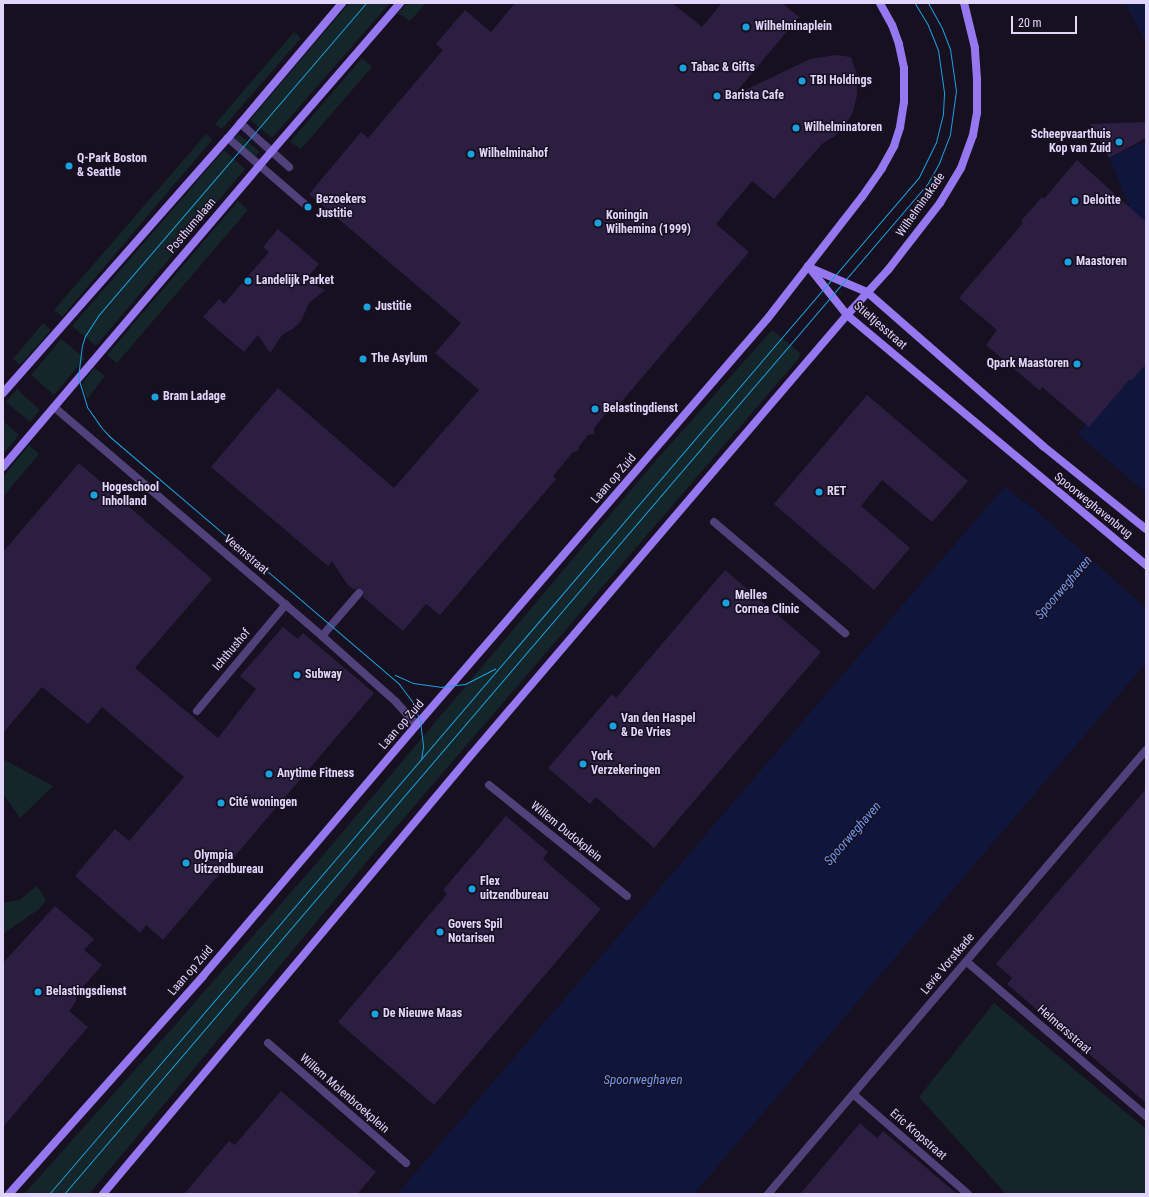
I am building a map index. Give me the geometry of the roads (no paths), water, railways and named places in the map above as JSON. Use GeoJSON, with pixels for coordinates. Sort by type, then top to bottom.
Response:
{"type":"FeatureCollection","features":[{"type":"Feature","properties":{"kind":"main road"},"geometry":{"type":"LineString","coordinates":[[3,393],[228,138],[342,3]]}},
{"type":"Feature","properties":{"kind":"main road","name":"Posthumalaan"},"geometry":{"type":"LineString","coordinates":[[3,467],[400,3]]}},
{"type":"Feature","properties":{"kind":"main road"},"geometry":{"type":"LineString","coordinates":[[808,266],[839,228],[882,168],[894,146],[900,127],[905,84],[902,56],[896,34],[880,3]]}},
{"type":"Feature","properties":{"kind":"main road","name":"Wilhelminakade"},"geometry":{"type":"LineString","coordinates":[[867,292],[888,270],[940,203],[961,168],[973,135],[977,102],[976,65],[972,33],[964,3]]}},
{"type":"Feature","properties":{"kind":"main road","name":"Stieltjesstraat"},"geometry":{"type":"LineString","coordinates":[[808,266],[867,292],[1043,446]]}},
{"type":"Feature","properties":{"kind":"main road","name":"Stieltjesstraat"},"geometry":{"type":"LineString","coordinates":[[808,266],[847,315],[1026,466]]}},
{"type":"Feature","properties":{"kind":"main road","name":"Laan op Zuid"},"geometry":{"type":"LineString","coordinates":[[9,1194],[203,976],[768,318],[808,266]]}},
{"type":"Feature","properties":{"kind":"main road"},"geometry":{"type":"LineString","coordinates":[[103,1194],[452,778],[867,292]]}},
{"type":"Feature","properties":{"kind":"main road","name":"Spoorweghavenbrug"},"geometry":{"type":"LineString","coordinates":[[1043,446],[1146,529]]}},
{"type":"Feature","properties":{"kind":"main road","name":"Spoorweghavenbrug"},"geometry":{"type":"LineString","coordinates":[[1026,466],[1146,565]]}},
{"type":"Feature","properties":{"kind":"street"},"geometry":{"type":"LineString","coordinates":[[240,123],[289,167]]}},
{"type":"Feature","properties":{"kind":"street"},"geometry":{"type":"LineString","coordinates":[[228,138],[308,207]]}},
{"type":"Feature","properties":{"kind":"street","name":"Veemstraat"},"geometry":{"type":"LineString","coordinates":[[54,407],[286,604],[396,702],[417,725]]}},
{"type":"Feature","properties":{"kind":"street"},"geometry":{"type":"LineString","coordinates":[[714,522],[845,633]]}},
{"type":"Feature","properties":{"kind":"street"},"geometry":{"type":"LineString","coordinates":[[322,636],[358,593]]}},
{"type":"Feature","properties":{"kind":"street","name":"Ichthushof"},"geometry":{"type":"LineString","coordinates":[[197,711],[286,604]]}},
{"type":"Feature","properties":{"kind":"street","name":"Levie Vorstkade"},"geometry":{"type":"LineString","coordinates":[[768,1194],[1146,750]]}},
{"type":"Feature","properties":{"kind":"street","name":"Willem Dudokplein"},"geometry":{"type":"LineString","coordinates":[[490,785],[627,896]]}},
{"type":"Feature","properties":{"kind":"street","name":"Helmersstraat"},"geometry":{"type":"LineString","coordinates":[[967,962],[1146,1116]]}},
{"type":"Feature","properties":{"kind":"street","name":"Willem Molenbroekplein"},"geometry":{"type":"LineString","coordinates":[[268,1043],[406,1163]]}},
{"type":"Feature","properties":{"kind":"street","name":"Eric Kropstraat"},"geometry":{"type":"LineString","coordinates":[[853,1094],[968,1194]]}},
{"type":"Feature","properties":{"kind":"water"},"geometry":{"type":"Polygon","coordinates":[[[1125,3],[1146,3],[1146,42],[1125,3]]]}},
{"type":"Feature","properties":{"kind":"water"},"geometry":{"type":"Polygon","coordinates":[[[1146,141],[1146,246],[1109,158],[1146,141]]]}},
{"type":"Feature","properties":{"kind":"water","name":"Spoorweghaven"},"geometry":{"type":"Polygon","coordinates":[[[1146,348],[1146,663],[694,1194],[397,1194],[1005,486],[1024,503],[1146,348]]]}},
{"type":"Feature","properties":{"kind":"tram line"},"geometry":{"type":"LineString","coordinates":[[366,3],[98,316],[85,336],[82,345],[78,377],[87,407],[109,436],[399,684],[412,701],[420,721],[423,747],[421,759]]}},
{"type":"Feature","properties":{"kind":"tram line"},"geometry":{"type":"LineString","coordinates":[[49,1194],[919,177],[936,142],[943,113],[944,92],[938,50],[928,25],[915,3]]}},
{"type":"Feature","properties":{"kind":"tram line"},"geometry":{"type":"LineString","coordinates":[[64,1194],[928,183],[939,163],[950,134],[956,91],[950,49],[942,28],[928,3]]}},
{"type":"Feature","properties":{"kind":"tram line"},"geometry":{"type":"LineString","coordinates":[[395,675],[413,683],[440,687],[465,684],[495,669]]}},
{"type":"Feature","properties":{"kind":"place","name":"Wilhelminaplein"},"geometry":{"type":"Point","coordinates":[746,27]}},
{"type":"Feature","properties":{"kind":"place","name":"Tabac & Gifts"},"geometry":{"type":"Point","coordinates":[683,68]}},
{"type":"Feature","properties":{"kind":"place","name":"TBI Holdings"},"geometry":{"type":"Point","coordinates":[802,81]}},
{"type":"Feature","properties":{"kind":"place","name":"Barista Cafe"},"geometry":{"type":"Point","coordinates":[717,96]}},
{"type":"Feature","properties":{"kind":"place","name":"Wilhelminatoren"},"geometry":{"type":"Point","coordinates":[796,128]}},
{"type":"Feature","properties":{"kind":"place","name":"Scheepvaarthuis Kop van Zuid"},"geometry":{"type":"Point","coordinates":[1119,142]}},
{"type":"Feature","properties":{"kind":"place","name":"Wilhelminahof"},"geometry":{"type":"Point","coordinates":[471,154]}},
{"type":"Feature","properties":{"kind":"place","name":"Q-Park Boston & Seattle"},"geometry":{"type":"Point","coordinates":[69,166]}},
{"type":"Feature","properties":{"kind":"place","name":"Deloitte"},"geometry":{"type":"Point","coordinates":[1075,201]}},
{"type":"Feature","properties":{"kind":"place","name":"Bezoekers Justitie"},"geometry":{"type":"Point","coordinates":[308,207]}},
{"type":"Feature","properties":{"kind":"place","name":"Koningin Wilhemina (1999)"},"geometry":{"type":"Point","coordinates":[598,223]}},
{"type":"Feature","properties":{"kind":"place","name":"Maastoren"},"geometry":{"type":"Point","coordinates":[1068,262]}},
{"type":"Feature","properties":{"kind":"place","name":"Landelijk Parket"},"geometry":{"type":"Point","coordinates":[248,281]}},
{"type":"Feature","properties":{"kind":"place","name":"Justitie"},"geometry":{"type":"Point","coordinates":[367,307]}},
{"type":"Feature","properties":{"kind":"place","name":"The Asylum"},"geometry":{"type":"Point","coordinates":[363,359]}},
{"type":"Feature","properties":{"kind":"place","name":"Qpark Maastoren"},"geometry":{"type":"Point","coordinates":[1077,364]}},
{"type":"Feature","properties":{"kind":"place","name":"Bram Ladage"},"geometry":{"type":"Point","coordinates":[155,397]}},
{"type":"Feature","properties":{"kind":"place","name":"Belastingdienst"},"geometry":{"type":"Point","coordinates":[595,409]}},
{"type":"Feature","properties":{"kind":"place","name":"RET"},"geometry":{"type":"Point","coordinates":[819,492]}},
{"type":"Feature","properties":{"kind":"place","name":"Hogeschool Inholland"},"geometry":{"type":"Point","coordinates":[94,495]}},
{"type":"Feature","properties":{"kind":"place","name":"Melles Cornea Clinic"},"geometry":{"type":"Point","coordinates":[726,603]}},
{"type":"Feature","properties":{"kind":"place","name":"Subway"},"geometry":{"type":"Point","coordinates":[297,675]}},
{"type":"Feature","properties":{"kind":"place","name":"Van den Haspel & De Vries"},"geometry":{"type":"Point","coordinates":[613,726]}},
{"type":"Feature","properties":{"kind":"place","name":"York Verzekeringen"},"geometry":{"type":"Point","coordinates":[583,764]}},
{"type":"Feature","properties":{"kind":"place","name":"Anytime Fitness"},"geometry":{"type":"Point","coordinates":[269,774]}},
{"type":"Feature","properties":{"kind":"place","name":"Cité woningen"},"geometry":{"type":"Point","coordinates":[221,803]}},
{"type":"Feature","properties":{"kind":"place","name":"Olympia Uitzendbureau"},"geometry":{"type":"Point","coordinates":[186,863]}},
{"type":"Feature","properties":{"kind":"place","name":"Flex uitzendbureau"},"geometry":{"type":"Point","coordinates":[472,889]}},
{"type":"Feature","properties":{"kind":"place","name":"Govers Spil Notarisen"},"geometry":{"type":"Point","coordinates":[440,932]}},
{"type":"Feature","properties":{"kind":"place","name":"Belastingsdienst"},"geometry":{"type":"Point","coordinates":[38,992]}},
{"type":"Feature","properties":{"kind":"place","name":"De Nieuwe Maas"},"geometry":{"type":"Point","coordinates":[375,1014]}}]}
